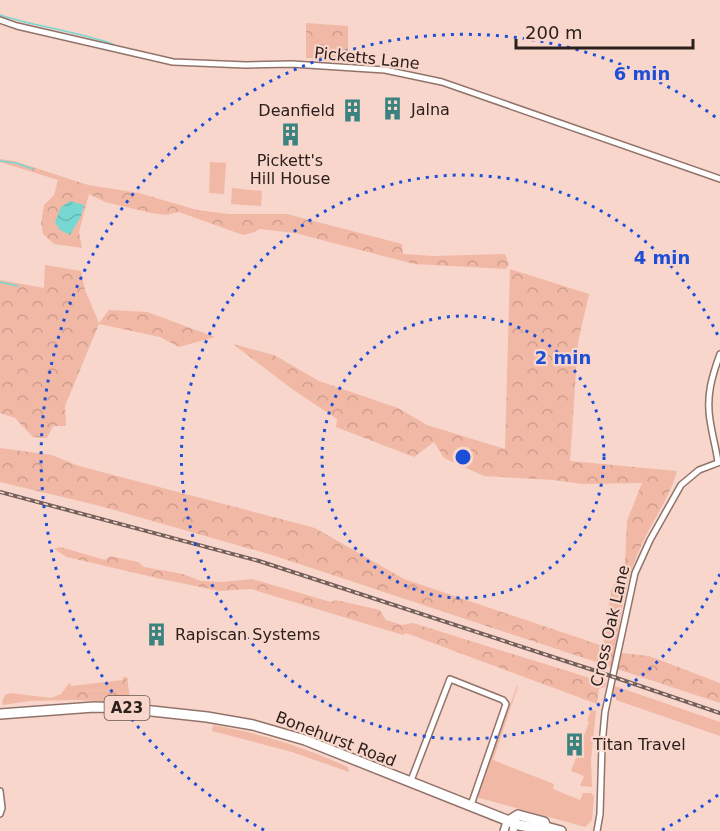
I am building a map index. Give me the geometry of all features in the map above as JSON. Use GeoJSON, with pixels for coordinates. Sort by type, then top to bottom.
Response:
{"type":"FeatureCollection","features":[{"type":"Feature","properties":{"kind":"main road","name":"Bonehurst Road"},"geometry":{"type":"LineString","coordinates":[[0,714],[94,707],[135,709],[262,727],[305,740],[525,827],[539,829],[546,827],[561,831]]}},
{"type":"Feature","properties":{"kind":"street","name":"Picketts Lane"},"geometry":{"type":"LineString","coordinates":[[0,20],[17,26],[173,62],[292,64],[385,70],[442,81],[720,178]]}},
{"type":"Feature","properties":{"kind":"street","name":"Cross Oak Lane"},"geometry":{"type":"LineString","coordinates":[[597,831],[600,814],[605,712],[635,573],[678,488],[699,471],[719,462],[710,422],[708,400],[720,354]]}},
{"type":"Feature","properties":{"kind":"street"},"geometry":{"type":"LineString","coordinates":[[410,783],[450,679],[503,700],[506,704],[471,806]]}},
{"type":"Feature","properties":{"kind":"street"},"geometry":{"type":"LineString","coordinates":[[0,791],[2,808],[0,814]]}},
{"type":"Feature","properties":{"kind":"street"},"geometry":{"type":"LineString","coordinates":[[504,831],[510,820],[514,826],[513,831]]}},
{"type":"Feature","properties":{"kind":"green space"},"geometry":{"type":"Polygon","coordinates":[[[306,23],[348,26],[348,60],[306,58],[306,23]]]}},
{"type":"Feature","properties":{"kind":"green space"},"geometry":{"type":"Polygon","coordinates":[[[0,159],[14,161],[88,185],[139,193],[197,210],[229,214],[287,214],[402,244],[403,254],[433,256],[505,254],[509,264],[506,269],[414,264],[295,233],[259,229],[243,235],[179,212],[166,215],[151,213],[105,202],[89,194],[79,232],[82,248],[54,244],[43,234],[41,223],[44,205],[54,195],[58,180],[0,162],[0,159]]]}},
{"type":"Feature","properties":{"kind":"green space"},"geometry":{"type":"Polygon","coordinates":[[[210,162],[226,163],[224,194],[209,193],[210,162]]]}},
{"type":"Feature","properties":{"kind":"green space"},"geometry":{"type":"Polygon","coordinates":[[[232,188],[262,191],[261,206],[231,204],[232,188]]]}},
{"type":"Feature","properties":{"kind":"green space"},"geometry":{"type":"Polygon","coordinates":[[[45,265],[81,271],[85,290],[99,323],[109,310],[147,312],[215,337],[179,347],[160,337],[99,324],[65,406],[66,426],[53,426],[47,438],[33,437],[15,418],[0,413],[0,280],[44,288],[45,265]]]}},
{"type":"Feature","properties":{"kind":"green space"},"geometry":{"type":"Polygon","coordinates":[[[510,269],[589,294],[578,342],[570,461],[677,471],[632,568],[615,650],[649,656],[720,683],[720,703],[272,555],[100,506],[0,482],[0,448],[52,455],[79,466],[315,528],[404,579],[603,646],[611,591],[625,563],[627,521],[642,483],[583,484],[484,476],[444,458],[434,442],[414,457],[336,427],[337,419],[292,389],[233,344],[274,355],[319,381],[398,408],[427,425],[505,449],[510,269]]]}},
{"type":"Feature","properties":{"kind":"green space"},"geometry":{"type":"Polygon","coordinates":[[[60,547],[105,560],[110,556],[138,562],[144,567],[183,574],[201,581],[222,582],[252,579],[331,602],[336,600],[380,610],[386,620],[402,625],[413,623],[606,683],[605,687],[599,689],[597,704],[406,633],[403,635],[251,589],[220,591],[67,557],[54,549],[60,547]]]}},
{"type":"Feature","properties":{"kind":"green space"},"geometry":{"type":"Polygon","coordinates":[[[123,677],[127,677],[130,699],[122,702],[76,700],[69,696],[71,691],[122,690],[123,677]]]}},
{"type":"Feature","properties":{"kind":"green space"},"geometry":{"type":"Polygon","coordinates":[[[123,680],[122,690],[71,691],[76,700],[29,701],[3,705],[2,702],[5,695],[10,693],[51,698],[61,694],[70,682],[71,686],[123,680]]]}},
{"type":"Feature","properties":{"kind":"green space"},"geometry":{"type":"Polygon","coordinates":[[[612,685],[720,722],[720,736],[616,700],[616,697],[610,694],[612,685]]]}},
{"type":"Feature","properties":{"kind":"green space"},"geometry":{"type":"Polygon","coordinates":[[[517,686],[493,760],[554,784],[553,789],[580,800],[583,793],[591,793],[594,796],[592,820],[585,827],[476,797],[517,686]]]}},
{"type":"Feature","properties":{"kind":"green space"},"geometry":{"type":"Polygon","coordinates":[[[591,710],[596,711],[591,760],[592,787],[580,786],[584,776],[571,771],[589,722],[587,721],[591,710]]]}},
{"type":"Feature","properties":{"kind":"green space"},"geometry":{"type":"Polygon","coordinates":[[[213,725],[248,732],[298,747],[348,767],[349,772],[292,752],[212,731],[213,725]]]}},
{"type":"Feature","properties":{"kind":"water"},"geometry":{"type":"Polygon","coordinates":[[[70,201],[84,205],[81,216],[70,235],[60,230],[55,222],[61,207],[70,201]]]}},
{"type":"Feature","properties":{"kind":"waterway"},"geometry":{"type":"LineString","coordinates":[[0,15],[113,44]]}},
{"type":"Feature","properties":{"kind":"waterway"},"geometry":{"type":"LineString","coordinates":[[0,161],[16,163],[33,169]]}},
{"type":"Feature","properties":{"kind":"waterway"},"geometry":{"type":"LineString","coordinates":[[0,282],[18,286]]}},
{"type":"Feature","properties":{"kind":"railway"},"geometry":{"type":"LineString","coordinates":[[0,492],[259,561],[720,713]]}},
{"type":"Feature","properties":{"kind":"place","name":"Jalna"},"geometry":{"type":"Point","coordinates":[393,109]}},
{"type":"Feature","properties":{"kind":"place","name":"Deanfield"},"geometry":{"type":"Point","coordinates":[353,110]}},
{"type":"Feature","properties":{"kind":"place","name":"Pickett's Hill House"},"geometry":{"type":"Point","coordinates":[290,135]}},
{"type":"Feature","properties":{"kind":"place","name":"Rapiscan Systems"},"geometry":{"type":"Point","coordinates":[157,634]}},
{"type":"Feature","properties":{"kind":"place","name":"Titan Travel"},"geometry":{"type":"Point","coordinates":[575,744]}}]}
